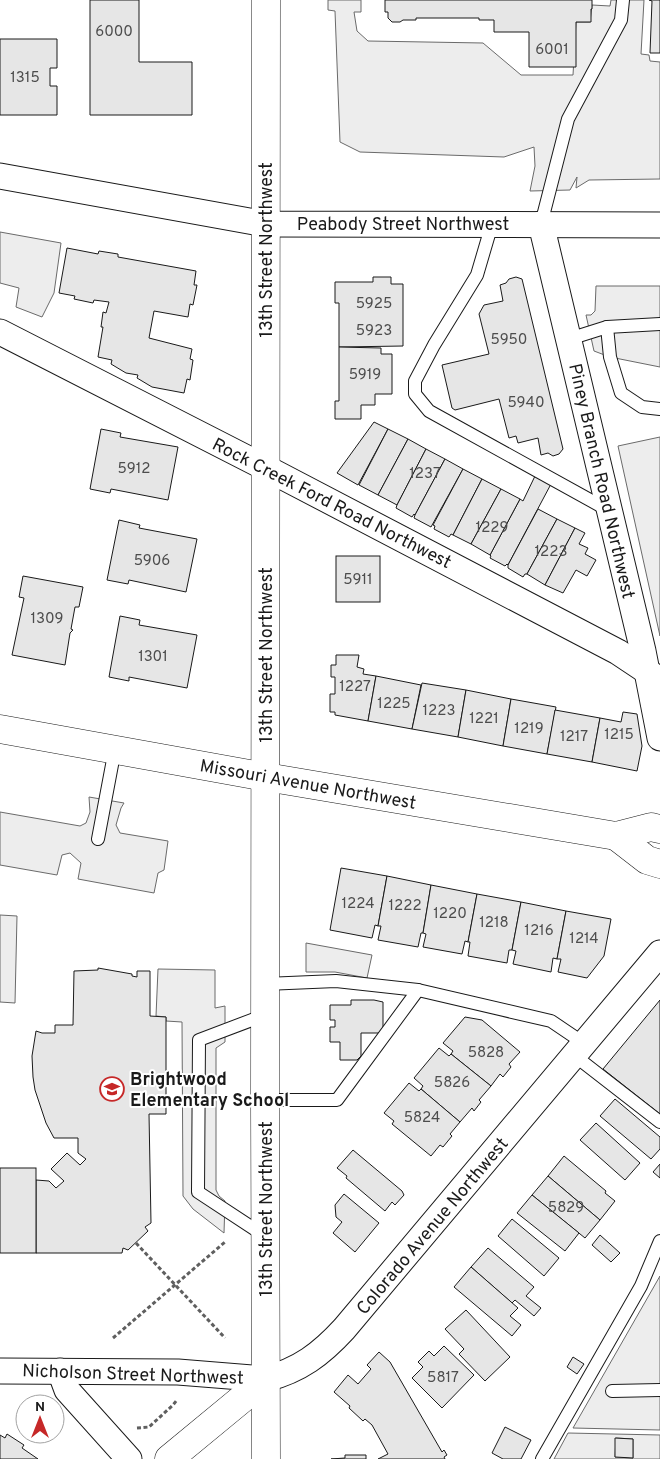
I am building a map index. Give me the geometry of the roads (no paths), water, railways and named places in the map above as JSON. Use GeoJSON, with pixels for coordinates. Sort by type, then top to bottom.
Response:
{"type":"FeatureCollection","features":[{"type":"Feature","properties":{"kind":"street","name":"13th Street Northwest"},"geometry":{"type":"LineString","coordinates":[[266,0],[266,1459]]}},
{"type":"Feature","properties":{"kind":"street","name":"Peabody Street Northwest"},"geometry":{"type":"LineString","coordinates":[[0,176],[266,224],[660,225]]}},
{"type":"Feature","properties":{"kind":"street","name":"Piney Branch Road Northwest"},"geometry":{"type":"LineString","coordinates":[[541,224],[609,510],[654,675],[660,738]]}},
{"type":"Feature","properties":{"kind":"street","name":"Rock Creek Ford Road Northwest"},"geometry":{"type":"LineString","coordinates":[[0,332],[266,468],[618,652],[654,675]]}},
{"type":"Feature","properties":{"kind":"street","name":"Missouri Avenue Northwest"},"geometry":{"type":"LineString","coordinates":[[0,728],[266,777],[616,836],[651,827],[660,829]]}},
{"type":"Feature","properties":{"kind":"street","name":"Missouri Avenue Northwest"},"geometry":{"type":"LineString","coordinates":[[616,836],[647,860],[660,864]]}},
{"type":"Feature","properties":{"kind":"street","name":"Colorado Avenue Northwest"},"geometry":{"type":"LineString","coordinates":[[169,1459],[266,1379],[310,1361],[325,1350],[660,953]]}},
{"type":"Feature","properties":{"kind":"street","name":"Nicholson Street Northwest"},"geometry":{"type":"LineString","coordinates":[[0,1371],[178,1372],[266,1379]]}},
{"type":"Feature","properties":{"kind":"street"},"geometry":{"type":"LineString","coordinates":[[60,1371],[67,1390],[129,1459]]}},
{"type":"Feature","properties":{"kind":"lane"},"geometry":{"type":"LineString","coordinates":[[541,224],[568,119],[621,20],[623,0]]}},
{"type":"Feature","properties":{"kind":"lane"},"geometry":{"type":"LineString","coordinates":[[492,224],[477,275],[415,380],[415,394],[429,410],[609,510]]}},
{"type":"Feature","properties":{"kind":"lane"},"geometry":{"type":"LineString","coordinates":[[568,340],[608,327],[660,324]]}},
{"type":"Feature","properties":{"kind":"lane"},"geometry":{"type":"LineString","coordinates":[[608,327],[610,357],[621,392],[642,407],[660,409]]}},
{"type":"Feature","properties":{"kind":"lane"},"geometry":{"type":"LineString","coordinates":[[98,838],[115,750]]}},
{"type":"Feature","properties":{"kind":"lane"},"geometry":{"type":"LineString","coordinates":[[265,984],[336,981],[418,990],[551,1021],[580,1050],[660,1122]]}},
{"type":"Feature","properties":{"kind":"lane"},"geometry":{"type":"LineString","coordinates":[[265,1100],[337,1100],[418,990]]}},
{"type":"Feature","properties":{"kind":"lane"},"geometry":{"type":"LineString","coordinates":[[265,1015],[199,1040],[198,1192],[265,1236]]}},
{"type":"Feature","properties":{"kind":"lane"},"geometry":{"type":"LineString","coordinates":[[542,1459],[641,1286],[660,1241]]}},
{"type":"Feature","properties":{"kind":"lane"},"geometry":{"type":"LineString","coordinates":[[612,1391],[660,1390]]}},
{"type":"Feature","properties":{"kind":"place","name":"Brightwood Elementary School"},"geometry":{"type":"Point","coordinates":[112,1089]}}]}
